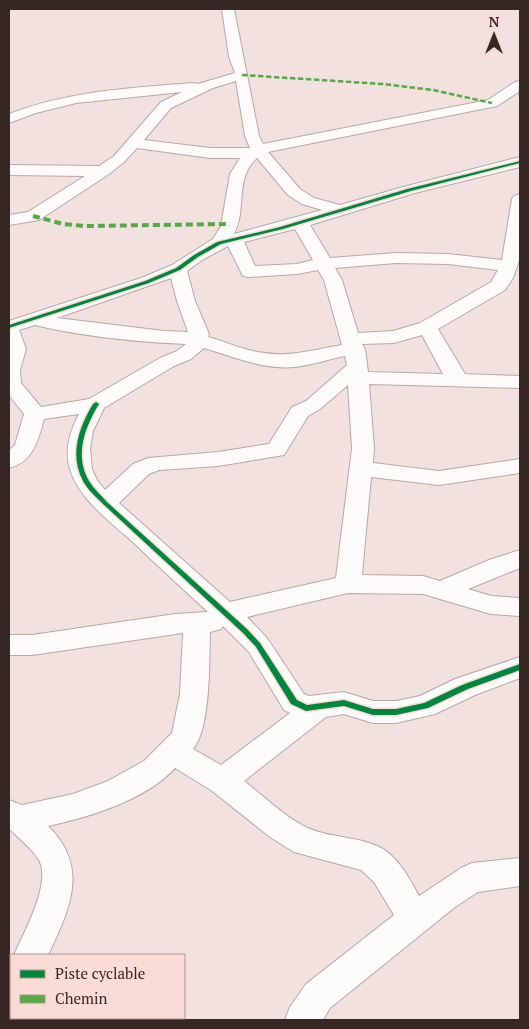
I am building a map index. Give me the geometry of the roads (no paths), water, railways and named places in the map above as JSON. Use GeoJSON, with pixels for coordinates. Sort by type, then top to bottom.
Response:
{"type":"FeatureCollection","features":[{"type":"Feature","properties":{"kind":"street"},"geometry":{"type":"LineString","coordinates":[[228,9],[256,152],[294,192],[308,201],[338,210]]}},
{"type":"Feature","properties":{"kind":"street"},"geometry":{"type":"LineString","coordinates":[[9,220],[33,216],[103,171],[119,159],[166,105],[208,85],[242,75]]}},
{"type":"Feature","properties":{"kind":"street"},"geometry":{"type":"LineString","coordinates":[[9,119],[26,111],[71,100],[113,93],[208,85]]}},
{"type":"Feature","properties":{"kind":"street"},"geometry":{"type":"LineString","coordinates":[[492,103],[520,85]]}},
{"type":"Feature","properties":{"kind":"street"},"geometry":{"type":"LineString","coordinates":[[134,143],[210,153],[256,152],[492,103],[520,107]]}},
{"type":"Feature","properties":{"kind":"street"},"geometry":{"type":"LineString","coordinates":[[226,242],[230,224],[234,182],[240,170],[256,152]]}},
{"type":"Feature","properties":{"kind":"street"},"geometry":{"type":"LineString","coordinates":[[178,269],[199,340],[196,346],[184,356],[168,362],[96,404],[35,414],[14,399],[10,370],[16,350],[9,327],[36,320],[147,282],[178,269],[196,256],[226,242],[520,162]]}},
{"type":"Feature","properties":{"kind":"street"},"geometry":{"type":"LineString","coordinates":[[9,170],[103,171]]}},
{"type":"Feature","properties":{"kind":"street"},"geometry":{"type":"LineString","coordinates":[[105,503],[141,469],[156,463],[218,460],[253,452],[276,450],[300,412],[313,405],[355,358],[394,336],[427,327],[469,301],[489,293],[513,270],[520,199]]}},
{"type":"Feature","properties":{"kind":"street"},"geometry":{"type":"LineString","coordinates":[[300,222],[333,280],[355,358],[363,448],[348,584]]}},
{"type":"Feature","properties":{"kind":"street"},"geometry":{"type":"LineString","coordinates":[[226,242],[249,272],[297,269],[325,264],[396,258],[448,259],[513,270]]}},
{"type":"Feature","properties":{"kind":"street"},"geometry":{"type":"LineString","coordinates":[[36,320],[72,326],[199,340],[240,354],[286,361],[316,357],[339,350],[355,358],[460,380],[520,382]]}},
{"type":"Feature","properties":{"kind":"street"},"geometry":{"type":"LineString","coordinates":[[427,327],[450,369],[460,380]]}},
{"type":"Feature","properties":{"kind":"street"},"geometry":{"type":"LineString","coordinates":[[96,404],[81,430],[77,455],[85,479],[105,503],[258,645],[294,702],[306,708],[332,703],[344,703],[363,710],[396,712],[425,706],[465,687],[520,667]]}},
{"type":"Feature","properties":{"kind":"street"},"geometry":{"type":"LineString","coordinates":[[9,461],[25,448],[35,414]]}},
{"type":"Feature","properties":{"kind":"street"},"geometry":{"type":"LineString","coordinates":[[361,469],[439,478],[518,468]]}},
{"type":"Feature","properties":{"kind":"street"},"geometry":{"type":"LineString","coordinates":[[440,591],[498,566],[520,560]]}},
{"type":"Feature","properties":{"kind":"street"},"geometry":{"type":"LineString","coordinates":[[9,645],[32,645],[166,625],[196,624],[230,617],[348,584],[423,585],[491,605],[520,607]]}},
{"type":"Feature","properties":{"kind":"street"},"geometry":{"type":"LineString","coordinates":[[14,816],[74,806],[119,790],[155,770],[173,752],[185,738],[194,694],[196,624]]}},
{"type":"Feature","properties":{"kind":"street"},"geometry":{"type":"LineString","coordinates":[[222,780],[318,707]]}},
{"type":"Feature","properties":{"kind":"street"},"geometry":{"type":"LineString","coordinates":[[173,752],[222,780],[281,827],[305,842],[370,858],[385,872],[399,891],[414,920]]}},
{"type":"Feature","properties":{"kind":"street"},"geometry":{"type":"LineString","coordinates":[[14,816],[46,846],[56,862],[56,890],[49,916],[32,954]]}},
{"type":"Feature","properties":{"kind":"street"},"geometry":{"type":"LineString","coordinates":[[303,1020],[318,996],[443,896],[472,878],[520,872]]}}]}
